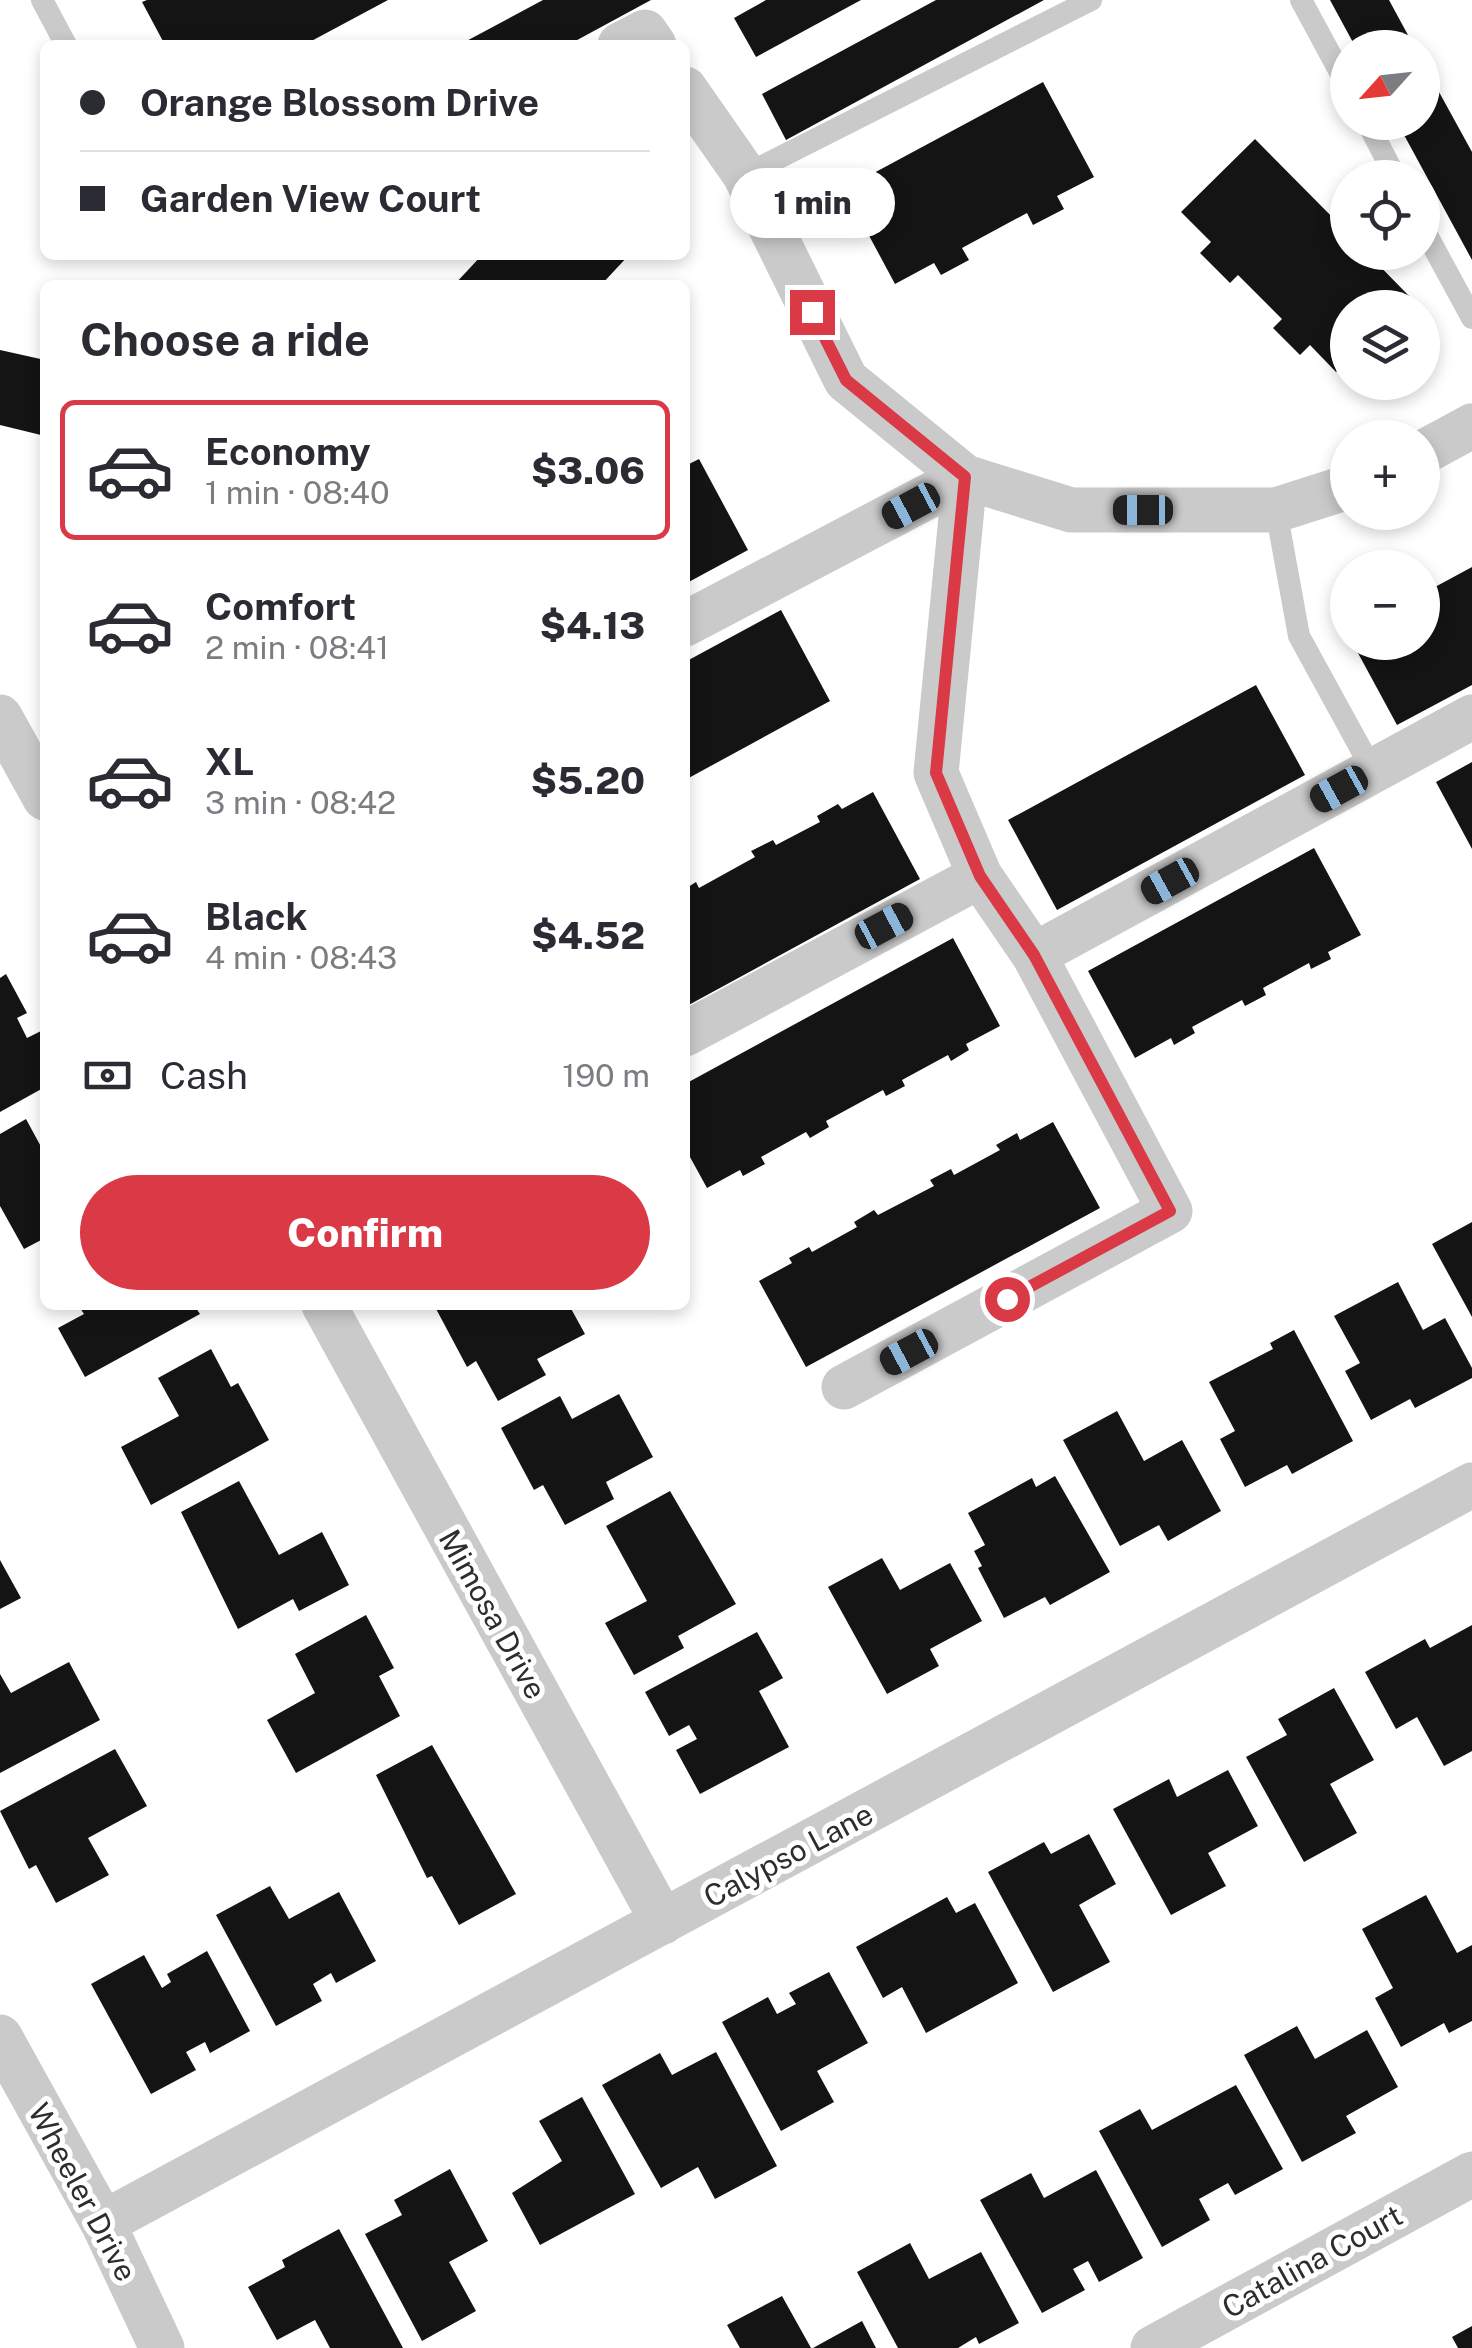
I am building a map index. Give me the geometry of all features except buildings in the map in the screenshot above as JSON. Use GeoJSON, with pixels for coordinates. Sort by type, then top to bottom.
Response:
{"type":"FeatureCollection","features":[{"type":"Feature","properties":{"kind":"street"},"geometry":{"type":"LineString","coordinates":[[690,97],[745,175],[846,380],[965,477],[1070,510],[1276,510],[1330,493]]}},
{"type":"Feature","properties":{"kind":"street"},"geometry":{"type":"LineString","coordinates":[[1440,443],[1472,426]]}},
{"type":"Feature","properties":{"kind":"street"},"geometry":{"type":"LineString","coordinates":[[690,621],[965,477]]}},
{"type":"Feature","properties":{"kind":"street"},"geometry":{"type":"LineString","coordinates":[[844,1388],[1170,1211],[1034,955],[980,876],[936,773],[965,477]]}},
{"type":"Feature","properties":{"kind":"street"},"geometry":{"type":"LineString","coordinates":[[0,716],[40,789]]}},
{"type":"Feature","properties":{"kind":"street"},"geometry":{"type":"LineString","coordinates":[[1034,955],[1472,717]]}},
{"type":"Feature","properties":{"kind":"street"},"geometry":{"type":"LineString","coordinates":[[690,1031],[980,876]]}},
{"type":"Feature","properties":{"kind":"street","name":"Mimosa Drive"},"geometry":{"type":"LineString","coordinates":[[327,1310],[663,1922]]}},
{"type":"Feature","properties":{"kind":"street","name":"Calypso Lane"},"geometry":{"type":"LineString","coordinates":[[103,2222],[1472,1485]]}},
{"type":"Feature","properties":{"kind":"street","name":"Wheeler Drive"},"geometry":{"type":"LineString","coordinates":[[0,2037],[103,2222],[162,2348]]}},
{"type":"Feature","properties":{"kind":"street","name":"Catalina Court"},"geometry":{"type":"LineString","coordinates":[[1152,2348],[1472,2174]]}},
{"type":"Feature","properties":{"kind":"lane"},"geometry":{"type":"LineString","coordinates":[[42,0],[63,40]]}},
{"type":"Feature","properties":{"kind":"lane"},"geometry":{"type":"LineString","coordinates":[[745,175],[1091,0]]}},
{"type":"Feature","properties":{"kind":"lane"},"geometry":{"type":"LineString","coordinates":[[1301,0],[1330,54]]}},
{"type":"Feature","properties":{"kind":"lane"},"geometry":{"type":"LineString","coordinates":[[1440,259],[1472,318]]}},
{"type":"Feature","properties":{"kind":"lane"},"geometry":{"type":"LineString","coordinates":[[1276,510],[1299,636],[1373,771]]}},
{"type":"Feature","properties":{"kind":"route"},"geometry":{"type":"LineString","coordinates":[[812,312],[846,380],[965,477],[936,773],[980,876],[1034,955],[1170,1211],[1007,1299]]}}]}
